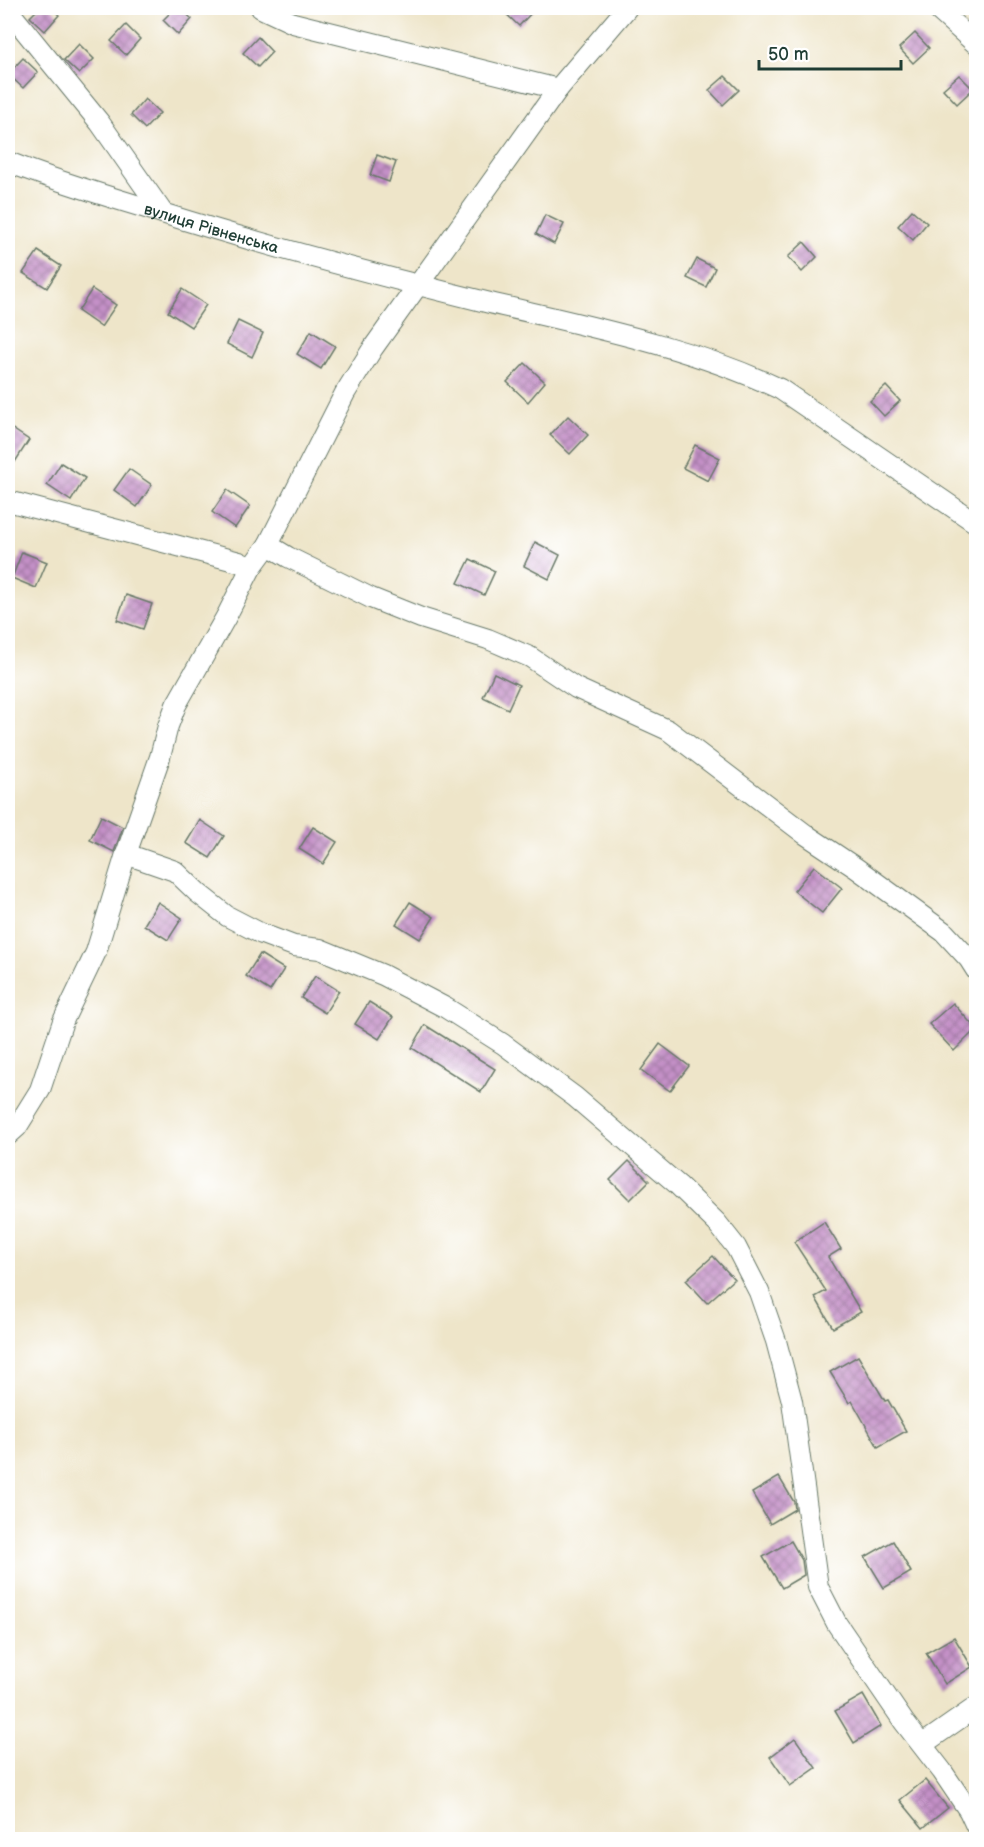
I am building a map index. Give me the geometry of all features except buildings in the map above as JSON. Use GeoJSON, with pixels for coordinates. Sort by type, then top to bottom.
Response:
{"type":"FeatureCollection","features":[{"type":"Feature","properties":{"kind":"street"},"geometry":{"type":"LineString","coordinates":[[261,8],[293,23],[558,89]]}},
{"type":"Feature","properties":{"kind":"street"},"geometry":{"type":"LineString","coordinates":[[8,1135],[17,1127],[39,1090],[63,1021],[96,952],[176,705],[251,568],[268,545],[345,393],[373,348],[558,89],[627,8]]}},
{"type":"Feature","properties":{"kind":"street"},"geometry":{"type":"LineString","coordinates":[[936,8],[976,44]]}},
{"type":"Feature","properties":{"kind":"street"},"geometry":{"type":"LineString","coordinates":[[8,10],[100,123],[163,213]]}},
{"type":"Feature","properties":{"kind":"street","name":"вулиця Рівненська"},"geometry":{"type":"LineString","coordinates":[[8,162],[44,177],[206,227],[419,285],[608,331],[745,372],[780,389],[976,523]]}},
{"type":"Feature","properties":{"kind":"street"},"geometry":{"type":"LineString","coordinates":[[8,501],[239,562],[251,568]]}},
{"type":"Feature","properties":{"kind":"street"},"geometry":{"type":"LineString","coordinates":[[268,545],[371,598],[421,618],[488,639],[530,657],[576,688],[668,730],[805,834],[944,932],[969,958],[976,970]]}},
{"type":"Feature","properties":{"kind":"street"},"geometry":{"type":"LineString","coordinates":[[126,854],[175,871],[227,916],[262,934],[294,946],[320,949],[383,975],[446,1008],[502,1044],[575,1097],[678,1185],[717,1223],[736,1247],[759,1292],[776,1341],[792,1401],[818,1587],[837,1624],[904,1722],[923,1744],[969,1811],[976,1826]]}},
{"type":"Feature","properties":{"kind":"street"},"geometry":{"type":"LineString","coordinates":[[923,1744],[976,1707]]}}]}
